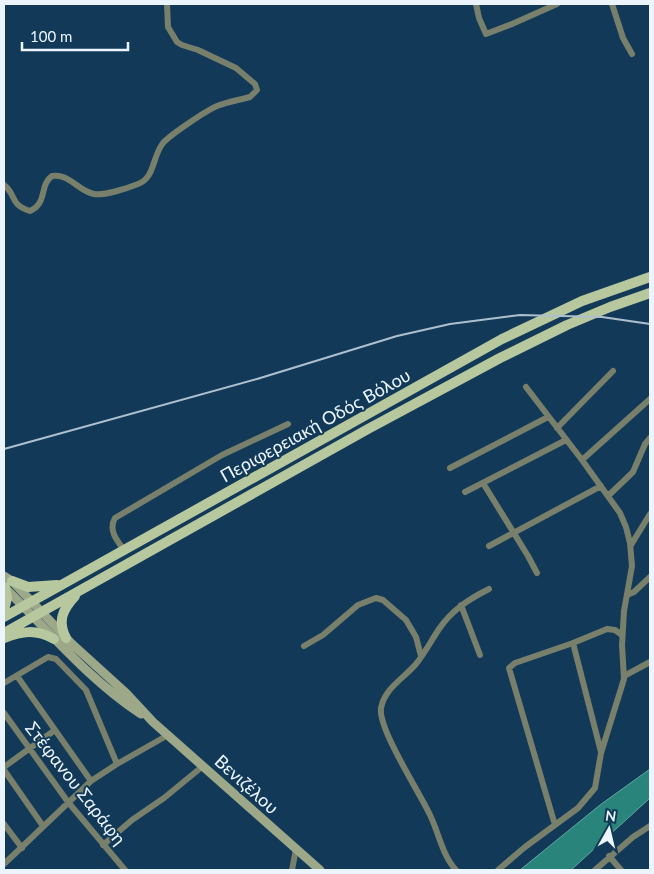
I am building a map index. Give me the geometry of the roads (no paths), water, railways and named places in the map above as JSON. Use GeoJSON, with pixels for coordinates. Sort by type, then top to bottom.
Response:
{"type":"FeatureCollection","features":[{"type":"Feature","properties":{"kind":"main road","name":"Περιφερειακή Οδός Βόλου"},"geometry":{"type":"LineString","coordinates":[[4,617],[502,339],[582,301],[650,277]]}},
{"type":"Feature","properties":{"kind":"main road","name":"Περιφερειακή Οδός Βόλου"},"geometry":{"type":"LineString","coordinates":[[4,633],[368,429],[500,358],[567,324],[650,293]]}},
{"type":"Feature","properties":{"kind":"main road"},"geometry":{"type":"LineString","coordinates":[[6,583],[33,588],[63,584]]}},
{"type":"Feature","properties":{"kind":"main road"},"geometry":{"type":"LineString","coordinates":[[6,583],[37,614]]}},
{"type":"Feature","properties":{"kind":"main road"},"geometry":{"type":"LineString","coordinates":[[4,610],[7,598],[6,583]]}},
{"type":"Feature","properties":{"kind":"main road"},"geometry":{"type":"LineString","coordinates":[[66,638],[62,628],[61,617],[65,608],[79,591]]}},
{"type":"Feature","properties":{"kind":"main road","name":"Βενιζέλου"},"geometry":{"type":"LineString","coordinates":[[37,614],[126,693],[168,735],[320,870]]}},
{"type":"Feature","properties":{"kind":"main road","name":"Βενιζέλου"},"geometry":{"type":"LineString","coordinates":[[37,614],[54,639],[95,679],[120,700],[154,722]]}},
{"type":"Feature","properties":{"kind":"main road"},"geometry":{"type":"LineString","coordinates":[[4,638],[31,631],[54,639]]}},
{"type":"Feature","properties":{"kind":"street"},"geometry":{"type":"LineString","coordinates":[[4,185],[20,208],[30,211],[41,202],[46,183],[52,176],[61,176],[94,194],[102,194],[136,185],[146,180],[150,175],[153,162],[159,150],[171,136],[215,107],[250,97],[254,94],[257,90],[255,84],[236,68],[177,42],[168,27],[167,4]]}},
{"type":"Feature","properties":{"kind":"street"},"geometry":{"type":"LineString","coordinates":[[476,4],[486,34],[557,4]]}},
{"type":"Feature","properties":{"kind":"street"},"geometry":{"type":"LineString","coordinates":[[612,4],[623,38],[632,54]]}},
{"type":"Feature","properties":{"kind":"street"},"geometry":{"type":"LineString","coordinates":[[557,428],[613,371]]}},
{"type":"Feature","properties":{"kind":"street"},"geometry":{"type":"LineString","coordinates":[[498,870],[582,804],[592,792],[597,781],[601,753],[622,688],[624,676],[622,635],[632,566],[631,545],[626,527],[608,496],[526,387]]}},
{"type":"Feature","properties":{"kind":"street"},"geometry":{"type":"LineString","coordinates":[[582,460],[650,399]]}},
{"type":"Feature","properties":{"kind":"street"},"geometry":{"type":"LineString","coordinates":[[450,468],[548,417]]}},
{"type":"Feature","properties":{"kind":"street"},"geometry":{"type":"LineString","coordinates":[[124,550],[112,532],[112,524],[115,518],[222,455],[288,424]]}},
{"type":"Feature","properties":{"kind":"street"},"geometry":{"type":"LineString","coordinates":[[608,496],[633,472],[645,444],[650,438]]}},
{"type":"Feature","properties":{"kind":"street"},"geometry":{"type":"LineString","coordinates":[[465,492],[566,440]]}},
{"type":"Feature","properties":{"kind":"street"},"geometry":{"type":"LineString","coordinates":[[483,483],[515,533],[537,573]]}},
{"type":"Feature","properties":{"kind":"street"},"geometry":{"type":"LineString","coordinates":[[489,546],[601,486]]}},
{"type":"Feature","properties":{"kind":"street"},"geometry":{"type":"LineString","coordinates":[[631,545],[650,514]]}},
{"type":"Feature","properties":{"kind":"street"},"geometry":{"type":"LineString","coordinates":[[627,595],[634,592],[650,577]]}},
{"type":"Feature","properties":{"kind":"street"},"geometry":{"type":"LineString","coordinates":[[456,870],[446,856],[430,814],[395,748],[381,716],[382,706],[388,692],[415,665],[442,624],[461,605],[489,589]]}},
{"type":"Feature","properties":{"kind":"street"},"geometry":{"type":"LineString","coordinates":[[304,646],[323,635],[358,605],[376,598],[383,600],[406,620],[416,636],[422,656]]}},
{"type":"Feature","properties":{"kind":"street"},"geometry":{"type":"LineString","coordinates":[[461,605],[480,655]]}},
{"type":"Feature","properties":{"kind":"street"},"geometry":{"type":"LineString","coordinates":[[555,825],[509,668],[515,663],[609,628],[622,635]]}},
{"type":"Feature","properties":{"kind":"street"},"geometry":{"type":"LineString","coordinates":[[573,643],[601,753]]}},
{"type":"Feature","properties":{"kind":"street"},"geometry":{"type":"LineString","coordinates":[[4,683],[52,657],[56,658],[86,690],[117,764]]}},
{"type":"Feature","properties":{"kind":"street"},"geometry":{"type":"LineString","coordinates":[[624,676],[650,662]]}},
{"type":"Feature","properties":{"kind":"street"},"geometry":{"type":"LineString","coordinates":[[17,676],[91,781]]}},
{"type":"Feature","properties":{"kind":"street","name":"Στέφανου Σαράφη"},"geometry":{"type":"LineString","coordinates":[[4,713],[68,802],[125,870]]}},
{"type":"Feature","properties":{"kind":"street"},"geometry":{"type":"LineString","coordinates":[[43,826],[4,768],[28,748],[55,730]]}},
{"type":"Feature","properties":{"kind":"street"},"geometry":{"type":"LineString","coordinates":[[4,864],[91,781],[168,735]]}},
{"type":"Feature","properties":{"kind":"street"},"geometry":{"type":"LineString","coordinates":[[103,845],[132,820],[164,798],[203,766]]}},
{"type":"Feature","properties":{"kind":"street"},"geometry":{"type":"LineString","coordinates":[[4,824],[22,848]]}},
{"type":"Feature","properties":{"kind":"street"},"geometry":{"type":"LineString","coordinates":[[595,870],[637,833],[650,826]]}},
{"type":"Feature","properties":{"kind":"street"},"geometry":{"type":"LineString","coordinates":[[292,870],[296,849]]}},
{"type":"Feature","properties":{"kind":"street"},"geometry":{"type":"LineString","coordinates":[[609,856],[621,870]]}},
{"type":"Feature","properties":{"kind":"railway"},"geometry":{"type":"LineString","coordinates":[[4,449],[257,379],[397,336],[450,324],[520,315],[602,317],[650,324]]}}]}
